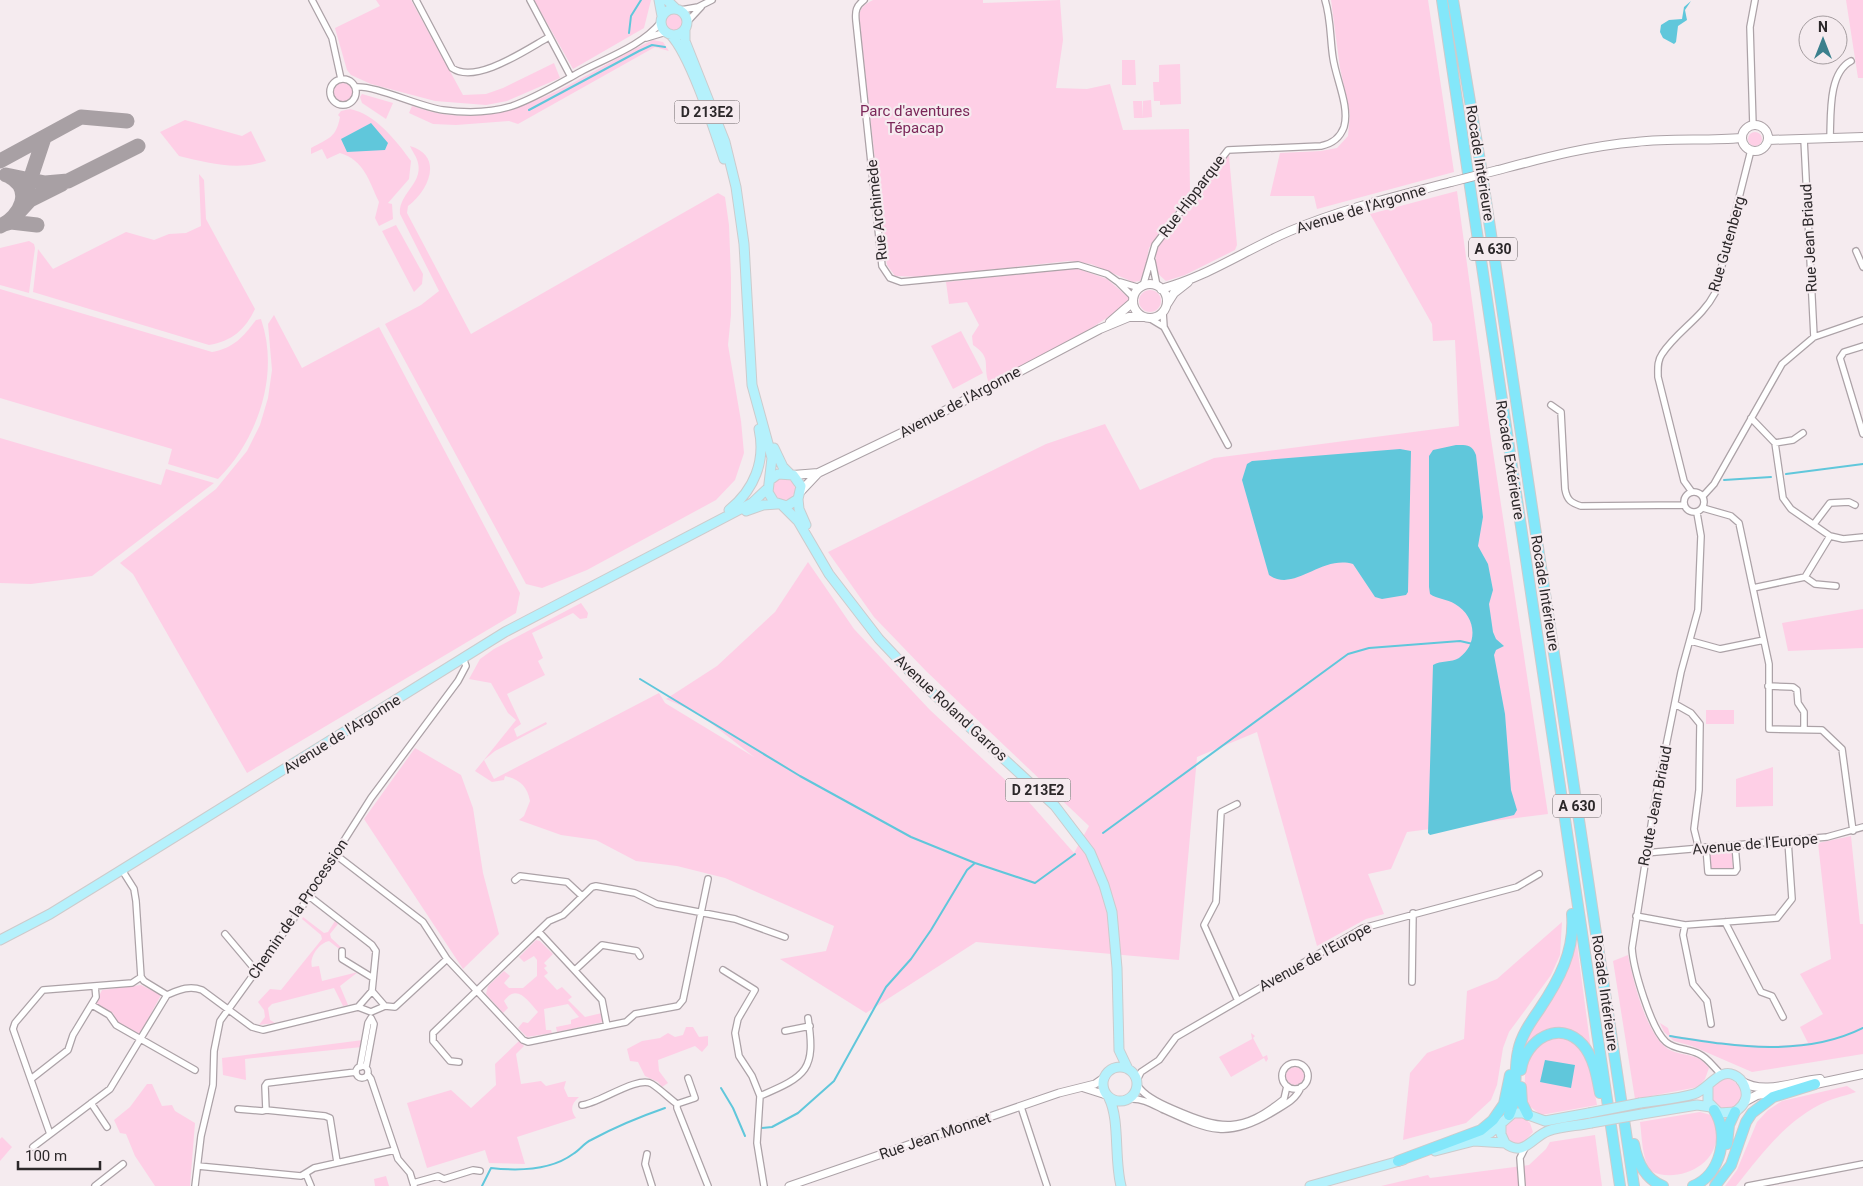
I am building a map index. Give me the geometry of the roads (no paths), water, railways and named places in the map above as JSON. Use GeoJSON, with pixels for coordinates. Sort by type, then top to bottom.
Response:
{"type":"FeatureCollection","features":[{"type":"Feature","properties":{"kind":"highway","name":"Rocade Intérieure"},"geometry":{"type":"LineString","coordinates":[[1453,0],[1482,170],[1634,1186]]}},
{"type":"Feature","properties":{"kind":"highway","name":"Rocade Extérieure"},"geometry":{"type":"LineString","coordinates":[[1442,2],[1620,1186]]}},
{"type":"Feature","properties":{"kind":"highway"},"geometry":{"type":"LineString","coordinates":[[1509,1115],[1515,1097],[1518,1052],[1522,1037],[1559,977],[1570,947],[1573,922],[1569,882],[1573,874]]}},
{"type":"Feature","properties":{"kind":"highway"},"geometry":{"type":"LineString","coordinates":[[1398,1161],[1474,1134],[1493,1120],[1507,1097],[1513,1051],[1526,1026],[1534,1018]]}},
{"type":"Feature","properties":{"kind":"highway"},"geometry":{"type":"LineString","coordinates":[[1530,1116],[1522,1104],[1523,1060],[1536,1041],[1541,1037],[1555,1033],[1578,1040],[1588,1052],[1600,1097],[1611,1122]]}},
{"type":"Feature","properties":{"kind":"highway"},"geometry":{"type":"LineString","coordinates":[[1613,1048],[1638,1159],[1646,1174],[1663,1186]]}},
{"type":"Feature","properties":{"kind":"highway"},"geometry":{"type":"LineString","coordinates":[[1716,1185],[1731,1165],[1744,1127],[1752,1113],[1773,1097],[1815,1084]]}},
{"type":"Feature","properties":{"kind":"highway"},"geometry":{"type":"LineString","coordinates":[[1693,1186],[1708,1176],[1718,1158],[1721,1133],[1720,1124],[1713,1108]]}},
{"type":"Feature","properties":{"kind":"highway"},"geometry":{"type":"LineString","coordinates":[[1716,1185],[1725,1164],[1729,1125],[1735,1112]]}},
{"type":"Feature","properties":{"kind":"main road"},"geometry":{"type":"LineString","coordinates":[[659,0],[662,19],[668,33],[678,35],[686,26],[678,9],[667,0]]}},
{"type":"Feature","properties":{"kind":"main road"},"geometry":{"type":"LineString","coordinates":[[662,19],[667,10],[678,9]]}},
{"type":"Feature","properties":{"kind":"main road","name":"D 213E2"},"geometry":{"type":"LineString","coordinates":[[686,26],[686,41],[725,142],[736,194],[744,244],[750,365],[756,403],[772,458],[769,484]]}},
{"type":"Feature","properties":{"kind":"main road","name":"D 213E2"},"geometry":{"type":"LineString","coordinates":[[668,33],[678,44],[688,66],[736,194]]}},
{"type":"Feature","properties":{"kind":"main road"},"geometry":{"type":"LineString","coordinates":[[1753,126],[1764,129],[1768,140],[1762,149],[1751,150],[1745,146],[1742,138],[1744,131],[1753,126]]}},
{"type":"Feature","properties":{"kind":"main road"},"geometry":{"type":"LineString","coordinates":[[1768,140],[1863,137]]}},
{"type":"Feature","properties":{"kind":"main road","name":"Avenue de l'Argonne"},"geometry":{"type":"LineString","coordinates":[[1167,304],[1174,293],[1191,280],[1313,221],[1567,151],[1602,145],[1664,140],[1742,138]]}},
{"type":"Feature","properties":{"kind":"main road","name":"Avenue de l'Argonne"},"geometry":{"type":"LineString","coordinates":[[1159,287],[1191,280]]}},
{"type":"Feature","properties":{"kind":"main road"},"geometry":{"type":"LineString","coordinates":[[1142,287],[1159,287],[1167,304],[1163,312],[1158,316],[1146,317],[1136,311],[1133,300],[1142,287]]}},
{"type":"Feature","properties":{"kind":"main road","name":"Avenue de l'Argonne"},"geometry":{"type":"LineString","coordinates":[[1100,329],[1125,311],[1133,300]]}},
{"type":"Feature","properties":{"kind":"main road","name":"Avenue de l'Argonne"},"geometry":{"type":"LineString","coordinates":[[818,473],[918,425],[1100,329],[1129,318],[1146,317]]}},
{"type":"Feature","properties":{"kind":"main road","name":"D 213E2"},"geometry":{"type":"LineString","coordinates":[[750,349],[768,430],[778,458],[791,474]]}},
{"type":"Feature","properties":{"kind":"main road"},"geometry":{"type":"LineString","coordinates":[[701,530],[743,497],[757,473],[761,451],[761,436],[750,390],[750,365]]}},
{"type":"Feature","properties":{"kind":"main road"},"geometry":{"type":"LineString","coordinates":[[818,473],[792,505],[780,505],[770,497],[769,484],[778,474],[818,473]]}},
{"type":"Feature","properties":{"kind":"main road"},"geometry":{"type":"LineString","coordinates":[[791,474],[800,482],[800,495]]}},
{"type":"Feature","properties":{"kind":"main road","name":"Avenue de l'Argonne"},"geometry":{"type":"LineString","coordinates":[[0,940],[50,914],[524,621],[752,503],[769,484]]}},
{"type":"Feature","properties":{"kind":"main road","name":"Avenue Roland Garros"},"geometry":{"type":"LineString","coordinates":[[800,495],[803,519],[840,589]]}},
{"type":"Feature","properties":{"kind":"main road","name":"Avenue de l'Argonne"},"geometry":{"type":"LineString","coordinates":[[688,537],[754,508],[780,505]]}},
{"type":"Feature","properties":{"kind":"main road","name":"Avenue Roland Garros"},"geometry":{"type":"LineString","coordinates":[[780,505],[798,520],[840,589],[868,627],[895,657],[1055,806],[1090,852],[1104,885],[1112,912],[1117,968],[1119,1050],[1108,1073]]}},
{"type":"Feature","properties":{"kind":"main road","name":"Avenue Roland Garros"},"geometry":{"type":"LineString","coordinates":[[1119,1050],[1135,1076]]}},
{"type":"Feature","properties":{"kind":"main road"},"geometry":{"type":"LineString","coordinates":[[1115,1122],[1129,1100],[1135,1076],[1119,1067],[1108,1073],[1103,1086],[1108,1096],[1115,1122],[1115,1149],[1120,1185]]}},
{"type":"Feature","properties":{"kind":"main road"},"geometry":{"type":"LineString","coordinates":[[1310,1186],[1474,1141],[1501,1124],[1509,1115],[1518,1112],[1545,1121],[1694,1094],[1714,1080],[1730,1074],[1756,1087],[1860,1075]]}},
{"type":"Feature","properties":{"kind":"main road"},"geometry":{"type":"LineString","coordinates":[[1474,1141],[1505,1143],[1514,1148],[1525,1148],[1548,1131],[1642,1114],[1697,1105],[1713,1108],[1724,1114],[1735,1112],[1744,1102],[1757,1095],[1860,1075]]}},
{"type":"Feature","properties":{"kind":"main road"},"geometry":{"type":"LineString","coordinates":[[1713,1108],[1706,1097],[1714,1080]]}},
{"type":"Feature","properties":{"kind":"main road"},"geometry":{"type":"LineString","coordinates":[[1741,1081],[1746,1091],[1744,1102]]}},
{"type":"Feature","properties":{"kind":"main road"},"geometry":{"type":"LineString","coordinates":[[1108,1096],[1118,1102],[1129,1100]]}},
{"type":"Feature","properties":{"kind":"main road"},"geometry":{"type":"LineString","coordinates":[[1530,1116],[1537,1128],[1535,1139]]}},
{"type":"Feature","properties":{"kind":"main road"},"geometry":{"type":"LineString","coordinates":[[1501,1124],[1501,1134],[1505,1143]]}},
{"type":"Feature","properties":{"kind":"street"},"geometry":{"type":"LineString","coordinates":[[312,0],[332,38],[341,79]]}},
{"type":"Feature","properties":{"kind":"street"},"geometry":{"type":"LineString","coordinates":[[416,0],[452,68],[458,72],[486,70],[549,37]]}},
{"type":"Feature","properties":{"kind":"street"},"geometry":{"type":"LineString","coordinates":[[530,0],[571,76]]}},
{"type":"Feature","properties":{"kind":"street"},"geometry":{"type":"LineString","coordinates":[[678,9],[705,4],[712,0]]}},
{"type":"Feature","properties":{"kind":"street","name":"Rue Archimède"},"geometry":{"type":"LineString","coordinates":[[864,0],[858,4],[856,21],[882,266],[890,278],[902,282],[1078,265],[1100,272],[1118,282],[1142,287]]}},
{"type":"Feature","properties":{"kind":"street","name":"Rue Hipparque"},"geometry":{"type":"LineString","coordinates":[[1142,287],[1155,245],[1228,150],[1321,146],[1329,144],[1339,136],[1343,129],[1345,117],[1333,56],[1325,0]]}},
{"type":"Feature","properties":{"kind":"street"},"geometry":{"type":"LineString","coordinates":[[1753,126],[1750,27],[1755,0]]}},
{"type":"Feature","properties":{"kind":"street"},"geometry":{"type":"LineString","coordinates":[[686,26],[705,4]]}},
{"type":"Feature","properties":{"kind":"street"},"geometry":{"type":"LineString","coordinates":[[639,40],[662,19]]}},
{"type":"Feature","properties":{"kind":"street"},"geometry":{"type":"LineString","coordinates":[[355,87],[356,95],[352,102],[345,105],[338,104],[332,100],[330,92],[332,85],[341,79],[349,81],[355,87],[369,89],[441,110],[465,112],[492,111],[512,106],[639,40],[668,33]]}},
{"type":"Feature","properties":{"kind":"street"},"geometry":{"type":"LineString","coordinates":[[1830,138],[1830,99],[1844,64],[1851,61]]}},
{"type":"Feature","properties":{"kind":"street","name":"Rue Jean Briaud"},"geometry":{"type":"LineString","coordinates":[[1804,139],[1814,337]]}},
{"type":"Feature","properties":{"kind":"street","name":"Rue Gutenberg"},"geometry":{"type":"LineString","coordinates":[[1692,492],[1684,481],[1658,377],[1658,365],[1662,354],[1708,306],[1715,293],[1751,150]]}},
{"type":"Feature","properties":{"kind":"street"},"geometry":{"type":"LineString","coordinates":[[1856,251],[1863,267]]}},
{"type":"Feature","properties":{"kind":"street"},"geometry":{"type":"LineString","coordinates":[[1152,256],[1159,287]]}},
{"type":"Feature","properties":{"kind":"street","name":"Rue Archimède"},"geometry":{"type":"LineString","coordinates":[[1118,282],[1133,300]]}},
{"type":"Feature","properties":{"kind":"street"},"geometry":{"type":"LineString","coordinates":[[1163,312],[1164,328],[1228,445]]}},
{"type":"Feature","properties":{"kind":"street"},"geometry":{"type":"LineString","coordinates":[[1146,317],[1164,328]]}},
{"type":"Feature","properties":{"kind":"street"},"geometry":{"type":"LineString","coordinates":[[1703,496],[1714,484],[1782,364],[1814,337],[1863,320]]}},
{"type":"Feature","properties":{"kind":"street"},"geometry":{"type":"LineString","coordinates":[[1863,346],[1844,352],[1840,358],[1863,434]]}},
{"type":"Feature","properties":{"kind":"street"},"geometry":{"type":"LineString","coordinates":[[1551,405],[1561,412],[1565,489],[1567,498],[1572,504],[1581,506],[1684,505]]}},
{"type":"Feature","properties":{"kind":"street"},"geometry":{"type":"LineString","coordinates":[[1751,418],[1775,443],[1783,498],[1791,509],[1830,536],[1843,538],[1863,537]]}},
{"type":"Feature","properties":{"kind":"street"},"geometry":{"type":"LineString","coordinates":[[1775,443],[1793,440],[1803,433]]}},
{"type":"Feature","properties":{"kind":"street"},"geometry":{"type":"LineString","coordinates":[[1692,492],[1697,492],[1703,496],[1705,501],[1703,508],[1697,513],[1689,511],[1684,505],[1684,499],[1692,492]]}},
{"type":"Feature","properties":{"kind":"street"},"geometry":{"type":"LineString","coordinates":[[1814,524],[1830,503],[1849,502],[1855,505]]}},
{"type":"Feature","properties":{"kind":"street"},"geometry":{"type":"LineString","coordinates":[[1703,508],[1736,518],[1769,664],[1770,729],[1822,730],[1842,748],[1853,831]]}},
{"type":"Feature","properties":{"kind":"street","name":"Route Jean Briaud"},"geometry":{"type":"LineString","coordinates":[[1697,513],[1700,536],[1699,597],[1691,641],[1675,704],[1646,853],[1632,948],[1634,971],[1659,1033],[1667,1042],[1677,1048],[1698,1053],[1712,1066],[1714,1080]]}},
{"type":"Feature","properties":{"kind":"street"},"geometry":{"type":"LineString","coordinates":[[1753,588],[1805,577],[1830,536]]}},
{"type":"Feature","properties":{"kind":"street"},"geometry":{"type":"LineString","coordinates":[[1805,577],[1815,584],[1836,586]]}},
{"type":"Feature","properties":{"kind":"street"},"geometry":{"type":"LineString","coordinates":[[1691,641],[1720,650],[1764,640]]}},
{"type":"Feature","properties":{"kind":"street","name":"Chemin de la Procession"},"geometry":{"type":"LineString","coordinates":[[195,1186],[201,1136],[214,1085],[216,1036],[228,1008],[257,972],[372,798],[458,682],[466,666],[463,658]]}},
{"type":"Feature","properties":{"kind":"street"},"geometry":{"type":"LineString","coordinates":[[1768,686],[1793,687],[1797,690],[1798,702],[1804,712],[1804,729]]}},
{"type":"Feature","properties":{"kind":"street"},"geometry":{"type":"LineString","coordinates":[[1675,704],[1692,714],[1700,724],[1699,790],[1694,829],[1703,848],[1708,872],[1735,872],[1737,869],[1735,845]]}},
{"type":"Feature","properties":{"kind":"street"},"geometry":{"type":"LineString","coordinates":[[1237,804],[1220,812],[1216,902],[1204,925],[1238,1001]]}},
{"type":"Feature","properties":{"kind":"street","name":"Avenue de l'Europe"},"geometry":{"type":"LineString","coordinates":[[1646,853],[1827,837],[1863,827]]}},
{"type":"Feature","properties":{"kind":"street"},"geometry":{"type":"LineString","coordinates":[[1636,916],[1685,925],[1777,918],[1792,899],[1788,840]]}},
{"type":"Feature","properties":{"kind":"street"},"geometry":{"type":"LineString","coordinates":[[336,855],[423,922],[447,959],[523,1040],[528,1042],[626,1022],[635,1014],[678,1006],[683,1000],[708,879]]}},
{"type":"Feature","properties":{"kind":"street"},"geometry":{"type":"LineString","coordinates":[[122,870],[134,889],[141,977]]}},
{"type":"Feature","properties":{"kind":"street","name":"Avenue de l'Europe"},"geometry":{"type":"LineString","coordinates":[[1135,1076],[1159,1060],[1176,1036],[1363,928],[1413,913],[1517,887],[1539,874]]}},
{"type":"Feature","properties":{"kind":"street"},"geometry":{"type":"LineString","coordinates":[[515,880],[520,876],[567,882],[582,896]]}},
{"type":"Feature","properties":{"kind":"street"},"geometry":{"type":"LineString","coordinates":[[459,1062],[450,1061],[433,1041],[433,1033],[549,921],[563,915],[582,896],[596,886],[634,893],[657,904],[735,919],[785,937]]}},
{"type":"Feature","properties":{"kind":"street"},"geometry":{"type":"LineString","coordinates":[[34,1147],[110,1089],[167,995],[183,988],[194,987],[211,995],[252,1027],[263,1030],[358,1007],[372,991],[376,950],[372,944],[309,896]]}},
{"type":"Feature","properties":{"kind":"street"},"geometry":{"type":"LineString","coordinates":[[1412,982],[1413,913]]}},
{"type":"Feature","properties":{"kind":"street"},"geometry":{"type":"LineString","coordinates":[[1725,922],[1761,992],[1772,996],[1783,1017]]}},
{"type":"Feature","properties":{"kind":"street"},"geometry":{"type":"LineString","coordinates":[[1685,925],[1683,935],[1693,984],[1707,1001],[1712,1024]]}},
{"type":"Feature","properties":{"kind":"street"},"geometry":{"type":"LineString","coordinates":[[539,932],[602,1000],[607,1026]]}},
{"type":"Feature","properties":{"kind":"street"},"geometry":{"type":"LineString","coordinates":[[225,934],[257,972]]}},
{"type":"Feature","properties":{"kind":"street"},"geometry":{"type":"LineString","coordinates":[[575,970],[602,945],[637,951],[640,956]]}},
{"type":"Feature","properties":{"kind":"street"},"geometry":{"type":"LineString","coordinates":[[342,951],[342,959],[373,978]]}},
{"type":"Feature","properties":{"kind":"street"},"geometry":{"type":"LineString","coordinates":[[371,1014],[385,1006],[395,1007],[447,959]]}},
{"type":"Feature","properties":{"kind":"street"},"geometry":{"type":"LineString","coordinates":[[723,970],[755,990],[738,1019],[735,1033],[739,1056],[752,1076],[760,1096],[757,1143],[764,1186]]}},
{"type":"Feature","properties":{"kind":"street"},"geometry":{"type":"LineString","coordinates":[[50,1134],[13,1029],[14,1023],[43,990],[132,983],[141,977]]}},
{"type":"Feature","properties":{"kind":"street"},"geometry":{"type":"LineString","coordinates":[[141,977],[167,995]]}},
{"type":"Feature","properties":{"kind":"street"},"geometry":{"type":"LineString","coordinates":[[31,1079],[68,1050],[73,1035],[96,997],[95,986]]}},
{"type":"Feature","properties":{"kind":"street"},"geometry":{"type":"LineString","coordinates":[[372,991],[385,1006]]}},
{"type":"Feature","properties":{"kind":"street"},"geometry":{"type":"LineString","coordinates":[[92,1005],[108,1014],[116,1025],[195,1070]]}},
{"type":"Feature","properties":{"kind":"street"},"geometry":{"type":"LineString","coordinates":[[358,1007],[371,1014],[374,1024],[361,1069],[361,1078],[368,1074]]}},
{"type":"Feature","properties":{"kind":"street"},"geometry":{"type":"LineString","coordinates":[[760,1096],[789,1085],[802,1072],[813,1048],[808,1018]]}},
{"type":"Feature","properties":{"kind":"street"},"geometry":{"type":"LineString","coordinates":[[785,1031],[810,1026]]}},
{"type":"Feature","properties":{"kind":"street"},"geometry":{"type":"LineString","coordinates":[[1129,1100],[1144,1100],[1188,1121],[1223,1130],[1239,1129],[1257,1122],[1287,1104],[1298,1094],[1308,1074],[1298,1063],[1289,1064],[1283,1070],[1283,1081],[1292,1088],[1300,1087]]}},
{"type":"Feature","properties":{"kind":"street"},"geometry":{"type":"LineString","coordinates":[[266,1110],[265,1086],[267,1082],[361,1069],[372,1079],[398,1159],[410,1173],[413,1184],[438,1176],[444,1179],[473,1170],[480,1171]]}},
{"type":"Feature","properties":{"kind":"street","name":"Rue Jean Monnet"},"geometry":{"type":"LineString","coordinates":[[788,1186],[1021,1107],[1095,1084],[1108,1073]]}},
{"type":"Feature","properties":{"kind":"street"},"geometry":{"type":"LineString","coordinates":[[1135,1076],[1144,1094],[1203,1122],[1220,1126],[1236,1125],[1254,1119],[1284,1099],[1288,1086]]}},
{"type":"Feature","properties":{"kind":"street"},"geometry":{"type":"LineString","coordinates":[[677,1104],[695,1098],[688,1078]]}},
{"type":"Feature","properties":{"kind":"street"},"geometry":{"type":"LineString","coordinates":[[582,1105],[592,1105],[604,1096],[644,1082],[651,1083],[677,1104],[708,1186]]}},
{"type":"Feature","properties":{"kind":"street"},"geometry":{"type":"LineString","coordinates":[[1082,1087],[1108,1096]]}},
{"type":"Feature","properties":{"kind":"street"},"geometry":{"type":"LineString","coordinates":[[91,1103],[107,1126]]}},
{"type":"Feature","properties":{"kind":"street"},"geometry":{"type":"LineString","coordinates":[[1021,1107],[1047,1186]]}},
{"type":"Feature","properties":{"kind":"street"},"geometry":{"type":"LineString","coordinates":[[238,1109],[266,1110],[330,1118],[337,1162]]}},
{"type":"Feature","properties":{"kind":"street"},"geometry":{"type":"LineString","coordinates":[[1514,1148],[1520,1158],[1522,1186]]}},
{"type":"Feature","properties":{"kind":"street"},"geometry":{"type":"LineString","coordinates":[[1520,1158],[1525,1148]]}},
{"type":"Feature","properties":{"kind":"street"},"geometry":{"type":"LineString","coordinates":[[198,1166],[302,1176],[314,1168],[395,1150]]}},
{"type":"Feature","properties":{"kind":"street"},"geometry":{"type":"LineString","coordinates":[[647,1154],[645,1164],[652,1186]]}},
{"type":"Feature","properties":{"kind":"street"},"geometry":{"type":"LineString","coordinates":[[95,1186],[123,1164]]}},
{"type":"Feature","properties":{"kind":"street"},"geometry":{"type":"LineString","coordinates":[[1748,1186],[1863,1164]]}},
{"type":"Feature","properties":{"kind":"street"},"geometry":{"type":"LineString","coordinates":[[306,1174],[311,1186]]}},
{"type":"Feature","properties":{"kind":"water"},"geometry":{"type":"Polygon","coordinates":[[[1691,1],[1685,10],[1687,20],[1678,26],[1676,42],[1674,44],[1663,38],[1660,32],[1661,25],[1669,20],[1682,19],[1684,7],[1691,1]]]}},
{"type":"Feature","properties":{"kind":"water"},"geometry":{"type":"Polygon","coordinates":[[[371,123],[388,143],[385,150],[347,152],[341,139],[371,123]]]}},
{"type":"Feature","properties":{"kind":"water"},"geometry":{"type":"Polygon","coordinates":[[[1456,445],[1471,447],[1476,455],[1483,517],[1478,546],[1488,564],[1493,590],[1489,604],[1493,632],[1496,639],[1504,646],[1496,650],[1494,655],[1505,714],[1511,790],[1517,810],[1514,815],[1430,835],[1428,833],[1433,665],[1459,658],[1470,645],[1472,638],[1471,623],[1462,609],[1452,602],[1430,594],[1429,587],[1429,456],[1433,450],[1456,445]]]}},
{"type":"Feature","properties":{"kind":"water"},"geometry":{"type":"Polygon","coordinates":[[[1400,449],[1411,451],[1408,592],[1406,595],[1382,599],[1375,597],[1353,564],[1330,564],[1288,580],[1269,575],[1242,480],[1247,464],[1252,461],[1400,449]]]}},
{"type":"Feature","properties":{"kind":"water"},"geometry":{"type":"Polygon","coordinates":[[[1545,1060],[1575,1065],[1571,1088],[1540,1082],[1545,1060]]]}},
{"type":"Feature","properties":{"kind":"waterway"},"geometry":{"type":"LineString","coordinates":[[629,33],[631,16],[641,0]]}},
{"type":"Feature","properties":{"kind":"waterway"},"geometry":{"type":"LineString","coordinates":[[529,110],[639,51],[652,45],[665,47]]}},
{"type":"Feature","properties":{"kind":"waterway"},"geometry":{"type":"LineString","coordinates":[[1786,474],[1863,464]]}},
{"type":"Feature","properties":{"kind":"waterway"},"geometry":{"type":"LineString","coordinates":[[1724,480],[1771,477]]}},
{"type":"Feature","properties":{"kind":"waterway"},"geometry":{"type":"LineString","coordinates":[[1103,833],[1348,654],[1369,648],[1460,641],[1473,644]]}},
{"type":"Feature","properties":{"kind":"waterway"},"geometry":{"type":"LineString","coordinates":[[640,679],[800,776],[911,837],[975,863]]}},
{"type":"Feature","properties":{"kind":"waterway"},"geometry":{"type":"LineString","coordinates":[[761,1128],[772,1127],[798,1113],[834,1081],[886,987],[911,959],[967,870],[975,863],[1035,883],[1075,854]]}},
{"type":"Feature","properties":{"kind":"waterway"},"geometry":{"type":"LineString","coordinates":[[1670,1036],[1743,1046],[1768,1047],[1816,1043],[1840,1037],[1863,1028]]}},
{"type":"Feature","properties":{"kind":"waterway"},"geometry":{"type":"LineString","coordinates":[[721,1088],[733,1108],[745,1136]]}},
{"type":"Feature","properties":{"kind":"waterway"},"geometry":{"type":"LineString","coordinates":[[482,1186],[491,1168],[523,1169],[554,1164],[564,1160],[600,1135],[627,1122],[665,1108]]}},
{"type":"Feature","properties":{"kind":"park label","name":"Parc d'aventures Tépacap"},"geometry":{"type":"Point","coordinates":[915,120]}}]}
